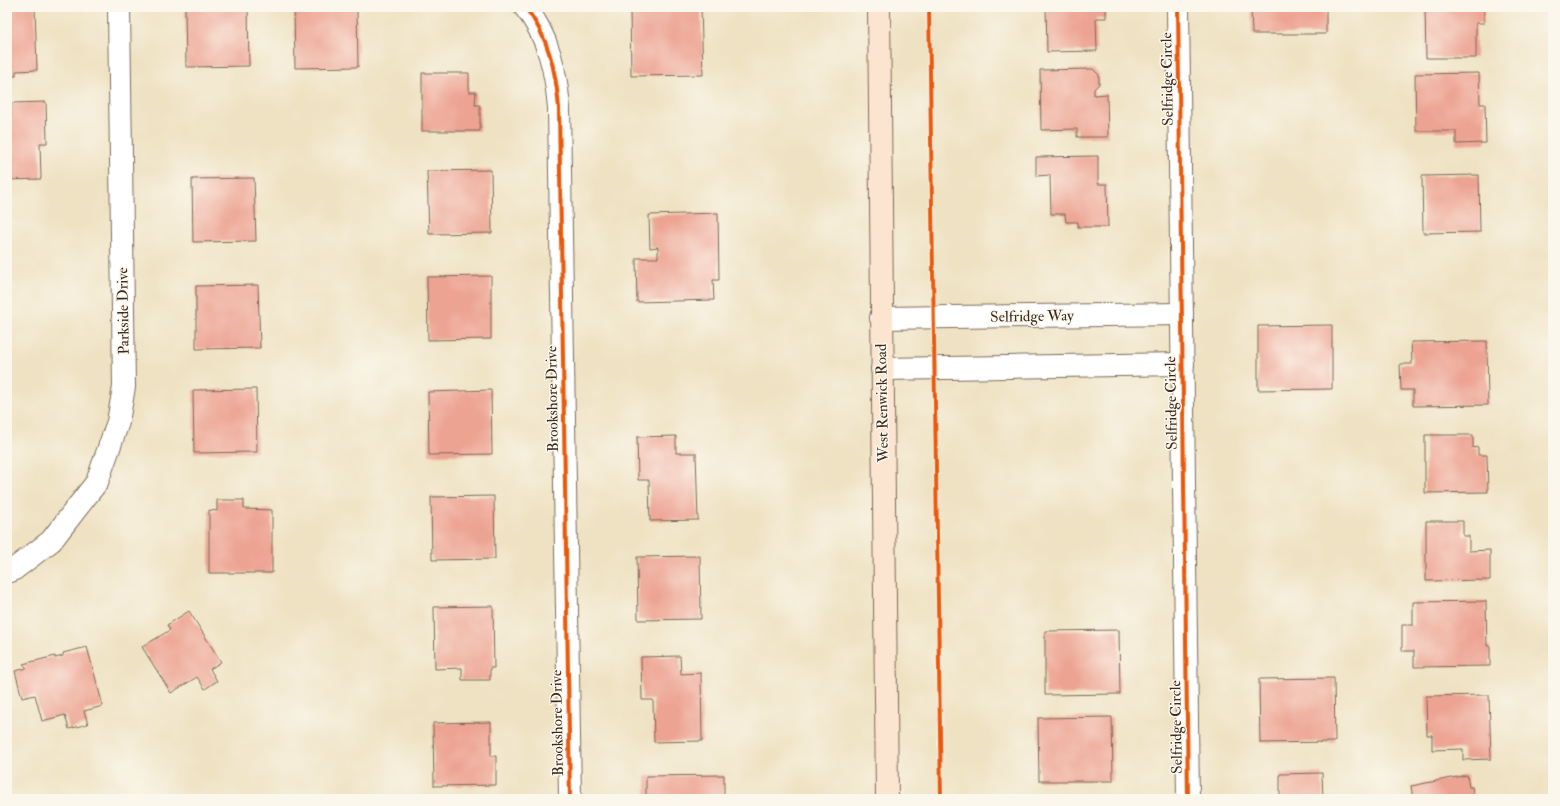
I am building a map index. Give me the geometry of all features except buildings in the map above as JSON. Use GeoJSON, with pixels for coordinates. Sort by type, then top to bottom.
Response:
{"type":"FeatureCollection","features":[{"type":"Feature","properties":{"kind":"street","name":"Parkside Drive"},"geometry":{"type":"LineString","coordinates":[[7,572],[13,570],[51,542],[97,482],[118,422],[124,387],[119,7]]}},
{"type":"Feature","properties":{"kind":"street","name":"Brookshore Drive"},"geometry":{"type":"LineString","coordinates":[[525,7],[540,30],[551,54],[559,108],[570,799]]}},
{"type":"Feature","properties":{"kind":"street","name":"West Renwick Road"},"geometry":{"type":"LineString","coordinates":[[879,7],[887,799]]}},
{"type":"Feature","properties":{"kind":"street","name":"Selfridge Circle"},"geometry":{"type":"LineString","coordinates":[[1178,7],[1188,799]]}},
{"type":"Feature","properties":{"kind":"street","name":"Selfridge Way"},"geometry":{"type":"LineString","coordinates":[[881,318],[1182,314]]}},
{"type":"Feature","properties":{"kind":"street"},"geometry":{"type":"LineString","coordinates":[[882,369],[1183,364]]}},
{"type":"Feature","properties":{"kind":"cycle path"},"geometry":{"type":"LineString","coordinates":[[525,7],[533,18],[546,43],[556,81],[559,108],[570,799]]}},
{"type":"Feature","properties":{"kind":"cycle path"},"geometry":{"type":"LineString","coordinates":[[929,7],[941,799]]}},
{"type":"Feature","properties":{"kind":"cycle path"},"geometry":{"type":"LineString","coordinates":[[1178,7],[1188,799]]}}]}
